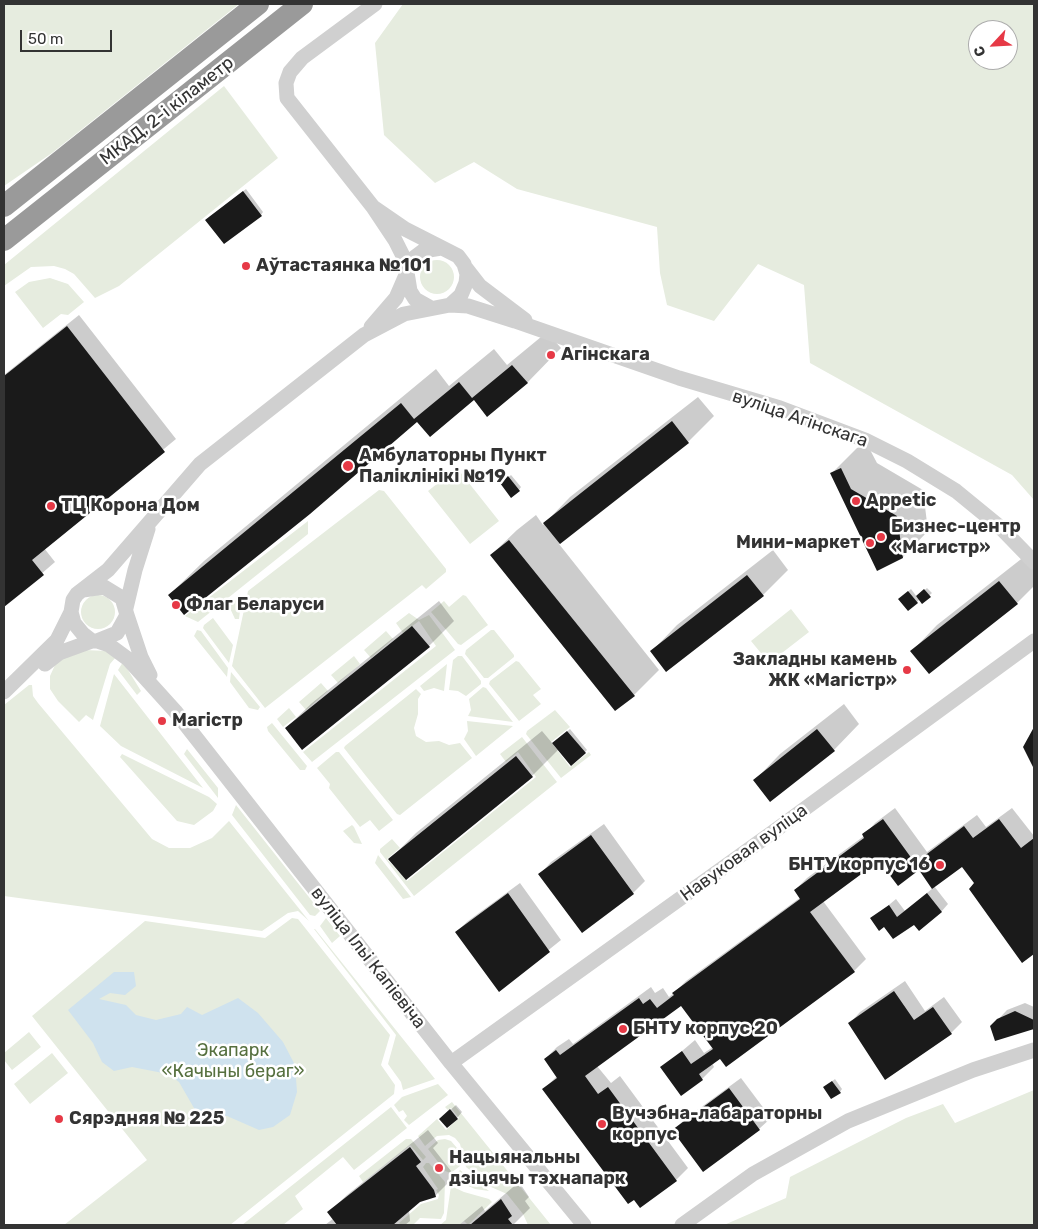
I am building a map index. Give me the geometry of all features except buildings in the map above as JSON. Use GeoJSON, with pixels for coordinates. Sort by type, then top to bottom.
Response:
{"type":"FeatureCollection","features":[{"type":"Feature","properties":{"kind":"highway","name":"МКАД, 2-і кіламетр"},"geometry":{"type":"LineString","coordinates":[[10,201],[258,4]]}},
{"type":"Feature","properties":{"kind":"highway","name":"МКАД, 2-і кіламетр"},"geometry":{"type":"LineString","coordinates":[[4,240],[302,4]]}},
{"type":"Feature","properties":{"kind":"street"},"geometry":{"type":"LineString","coordinates":[[375,4],[302,58],[290,72],[286,83],[287,98],[373,207],[395,240],[407,271],[412,295],[422,304],[431,308]]}},
{"type":"Feature","properties":{"kind":"street"},"geometry":{"type":"LineString","coordinates":[[4,694],[57,640],[71,612],[76,594],[108,570],[200,464],[364,335],[399,316],[450,305],[463,292],[467,274],[464,264],[458,256],[405,230],[373,207]]}},
{"type":"Feature","properties":{"kind":"street"},"geometry":{"type":"LineString","coordinates":[[364,335],[396,298],[407,271],[423,251],[441,248]]}},
{"type":"Feature","properties":{"kind":"street","name":"вуліца Агінскага"},"geometry":{"type":"LineString","coordinates":[[464,264],[480,286],[536,328]]}},
{"type":"Feature","properties":{"kind":"street","name":"вуліца Агінскага"},"geometry":{"type":"LineString","coordinates":[[450,305],[468,306],[679,378],[780,408],[885,450],[937,478],[962,495],[1000,527],[1034,562]]}},
{"type":"Feature","properties":{"kind":"street"},"geometry":{"type":"LineString","coordinates":[[4,694],[59,653],[117,633],[127,611],[141,548],[151,522],[158,513]]}},
{"type":"Feature","properties":{"kind":"street"},"geometry":{"type":"LineString","coordinates":[[83,590],[97,586],[111,589],[122,598],[127,611]]}},
{"type":"Feature","properties":{"kind":"street","name":"вуліца Ільі Капіевіча"},"geometry":{"type":"LineString","coordinates":[[127,611],[141,657],[156,688]]}},
{"type":"Feature","properties":{"kind":"street"},"geometry":{"type":"LineString","coordinates":[[71,612],[78,629],[95,641]]}},
{"type":"Feature","properties":{"kind":"street","name":"вуліца Ільі Капіевіча"},"geometry":{"type":"LineString","coordinates":[[95,641],[109,645],[122,654],[156,688],[451,1063],[584,1225]]}},
{"type":"Feature","properties":{"kind":"street","name":"Навуковая вуліца"},"geometry":{"type":"LineString","coordinates":[[451,1063],[774,832],[1034,641]]}},
{"type":"Feature","properties":{"kind":"street"},"geometry":{"type":"LineString","coordinates":[[682,1225],[753,1174],[848,1121],[973,1070],[1034,1050]]}},
{"type":"Feature","properties":{"kind":"green space"},"geometry":{"type":"Polygon","coordinates":[[[4,4],[239,4],[52,153],[4,186],[4,4]]]}},
{"type":"Feature","properties":{"kind":"green space"},"geometry":{"type":"Polygon","coordinates":[[[403,4],[1034,4],[1034,500],[1012,475],[810,363],[804,285],[758,264],[714,321],[667,305],[660,273],[657,227],[517,189],[474,162],[435,183],[384,135],[375,43],[403,4]]]}},
{"type":"Feature","properties":{"kind":"green space"},"geometry":{"type":"Polygon","coordinates":[[[224,86],[278,158],[119,286],[95,298],[74,274],[54,266],[31,267],[4,286],[4,265],[224,86]]]}},
{"type":"Feature","properties":{"kind":"green space"},"geometry":{"type":"Polygon","coordinates":[[[437,260],[444,261],[449,265],[453,270],[453,284],[449,289],[444,293],[437,294],[430,293],[425,289],[421,284],[420,277],[421,270],[425,265],[430,261],[437,260]]]}},
{"type":"Feature","properties":{"kind":"green space"},"geometry":{"type":"Polygon","coordinates":[[[50,278],[68,284],[84,302],[68,315],[61,314],[43,328],[15,292],[29,282],[50,278]]]}},
{"type":"Feature","properties":{"kind":"green space"},"geometry":{"type":"Polygon","coordinates":[[[457,468],[499,521],[470,544],[428,491],[457,468]]]}},
{"type":"Feature","properties":{"kind":"green space"},"geometry":{"type":"Polygon","coordinates":[[[379,490],[384,491],[446,569],[446,572],[426,589],[422,585],[265,708],[232,666],[248,591],[379,490]]]}},
{"type":"Feature","properties":{"kind":"green space"},"geometry":{"type":"Polygon","coordinates":[[[308,521],[308,534],[198,622],[185,616],[308,521]]]}},
{"type":"Feature","properties":{"kind":"green space"},"geometry":{"type":"Polygon","coordinates":[[[98,595],[105,596],[110,600],[114,605],[114,619],[110,624],[105,628],[98,629],[91,628],[86,624],[82,619],[81,612],[82,605],[86,600],[91,596],[98,595]]]}},
{"type":"Feature","properties":{"kind":"green space"},"geometry":{"type":"Polygon","coordinates":[[[242,595],[239,619],[235,619],[229,606],[242,595]]]}},
{"type":"Feature","properties":{"kind":"green space"},"geometry":{"type":"Polygon","coordinates":[[[463,595],[466,596],[488,625],[461,645],[458,644],[431,612],[444,601],[449,607],[463,595]]]}},
{"type":"Feature","properties":{"kind":"green space"},"geometry":{"type":"Polygon","coordinates":[[[791,609],[809,632],[769,663],[751,641],[791,609]]]}},
{"type":"Feature","properties":{"kind":"green space"},"geometry":{"type":"Polygon","coordinates":[[[409,613],[419,620],[429,615],[455,650],[312,762],[303,752],[436,646],[419,621],[403,633],[396,623],[409,613]]]}},
{"type":"Feature","properties":{"kind":"green space"},"geometry":{"type":"Polygon","coordinates":[[[213,618],[233,645],[229,663],[203,628],[213,618]]]}},
{"type":"Feature","properties":{"kind":"green space"},"geometry":{"type":"Polygon","coordinates":[[[197,630],[201,631],[228,668],[227,677],[194,636],[197,630]]]}},
{"type":"Feature","properties":{"kind":"green space"},"geometry":{"type":"Polygon","coordinates":[[[491,630],[494,630],[514,657],[488,678],[484,678],[465,654],[466,650],[491,630]]]}},
{"type":"Feature","properties":{"kind":"green space"},"geometry":{"type":"Polygon","coordinates":[[[386,631],[393,639],[371,658],[364,650],[386,631]]]}},
{"type":"Feature","properties":{"kind":"green space"},"geometry":{"type":"Polygon","coordinates":[[[84,650],[108,651],[116,657],[110,664],[93,720],[86,715],[79,722],[58,701],[50,689],[50,676],[55,665],[63,658],[84,650]]]}},
{"type":"Feature","properties":{"kind":"green space"},"geometry":{"type":"Polygon","coordinates":[[[354,656],[360,664],[338,683],[331,675],[354,656]]]}},
{"type":"Feature","properties":{"kind":"green space"},"geometry":{"type":"Polygon","coordinates":[[[458,656],[462,656],[481,681],[481,684],[466,696],[458,691],[449,690],[453,660],[458,656]]]}},
{"type":"Feature","properties":{"kind":"green space"},"geometry":{"type":"Polygon","coordinates":[[[516,661],[519,662],[541,689],[533,695],[541,704],[519,721],[489,684],[490,681],[516,661]]]}},
{"type":"Feature","properties":{"kind":"green space"},"geometry":{"type":"Polygon","coordinates":[[[123,662],[141,691],[137,695],[118,670],[123,662]]]}},
{"type":"Feature","properties":{"kind":"green space"},"geometry":{"type":"Polygon","coordinates":[[[447,664],[444,691],[434,688],[424,691],[420,686],[447,664]]]}},
{"type":"Feature","properties":{"kind":"green space"},"geometry":{"type":"Polygon","coordinates":[[[231,672],[260,707],[258,710],[249,708],[230,682],[231,672]]]}},
{"type":"Feature","properties":{"kind":"green space"},"geometry":{"type":"Polygon","coordinates":[[[114,674],[203,788],[121,746],[100,726],[114,674]]]}},
{"type":"Feature","properties":{"kind":"green space"},"geometry":{"type":"Polygon","coordinates":[[[321,683],[328,691],[306,710],[299,702],[321,683]]]}},
{"type":"Feature","properties":{"kind":"green space"},"geometry":{"type":"Polygon","coordinates":[[[29,685],[32,685],[33,696],[38,703],[152,839],[169,848],[190,848],[212,838],[229,821],[309,921],[298,911],[288,913],[262,931],[4,896],[4,705],[29,685]]]}},
{"type":"Feature","properties":{"kind":"green space"},"geometry":{"type":"Polygon","coordinates":[[[483,687],[486,688],[513,722],[468,716],[471,710],[469,699],[483,687]]]}},
{"type":"Feature","properties":{"kind":"green space"},"geometry":{"type":"Polygon","coordinates":[[[416,689],[421,694],[418,699],[418,714],[414,728],[416,736],[426,742],[439,741],[449,745],[460,743],[472,758],[400,815],[397,814],[344,748],[416,689]]]}},
{"type":"Feature","properties":{"kind":"green space"},"geometry":{"type":"Polygon","coordinates":[[[289,708],[296,717],[283,727],[277,719],[289,708]]]}},
{"type":"Feature","properties":{"kind":"green space"},"geometry":{"type":"Polygon","coordinates":[[[555,710],[570,727],[551,742],[570,767],[589,752],[591,755],[561,778],[526,734],[527,731],[555,710]]]}},
{"type":"Feature","properties":{"kind":"green space"},"geometry":{"type":"Polygon","coordinates":[[[467,721],[513,726],[476,756],[464,739],[468,731],[467,721]]]}},
{"type":"Feature","properties":{"kind":"green space"},"geometry":{"type":"Polygon","coordinates":[[[272,723],[307,766],[305,770],[300,770],[268,731],[267,727],[272,723]]]}},
{"type":"Feature","properties":{"kind":"green space"},"geometry":{"type":"Polygon","coordinates":[[[522,737],[557,782],[414,896],[380,852],[380,849],[392,839],[400,848],[387,859],[407,881],[536,777],[518,752],[506,762],[500,754],[522,737]]]}},
{"type":"Feature","properties":{"kind":"green space"},"geometry":{"type":"Polygon","coordinates":[[[187,749],[218,788],[218,798],[184,754],[187,749]]]}},
{"type":"Feature","properties":{"kind":"green space"},"geometry":{"type":"Polygon","coordinates":[[[336,752],[339,752],[393,820],[379,831],[370,820],[360,827],[329,788],[330,784],[317,768],[336,752]]]}},
{"type":"Feature","properties":{"kind":"green space"},"geometry":{"type":"Polygon","coordinates":[[[122,754],[209,797],[217,804],[213,811],[194,825],[177,821],[120,757],[122,754]]]}},
{"type":"Feature","properties":{"kind":"green space"},"geometry":{"type":"Polygon","coordinates":[[[236,805],[320,911],[315,916],[310,915],[232,815],[236,805]]]}},
{"type":"Feature","properties":{"kind":"green space"},"geometry":{"type":"Polygon","coordinates":[[[352,825],[362,844],[354,843],[343,831],[352,825]]]}},
{"type":"Feature","properties":{"kind":"green space"},"geometry":{"type":"Polygon","coordinates":[[[378,855],[411,897],[403,899],[375,863],[378,855]]]}},
{"type":"Feature","properties":{"kind":"green space","name":"Экапарк «Качыны бераг»"},"geometry":{"type":"Polygon","coordinates":[[[292,918],[298,919],[390,1035],[381,1065],[395,1085],[394,1094],[230,1225],[64,1225],[147,1160],[32,1016],[145,921],[265,938],[292,918]]]}},
{"type":"Feature","properties":{"kind":"green space"},"geometry":{"type":"Polygon","coordinates":[[[326,918],[340,936],[332,943],[320,926],[326,918]]]}},
{"type":"Feature","properties":{"kind":"green space"},"geometry":{"type":"Polygon","coordinates":[[[314,929],[435,1079],[403,1090],[401,1082],[388,1064],[396,1035],[314,929]]]}},
{"type":"Feature","properties":{"kind":"green space"},"geometry":{"type":"Polygon","coordinates":[[[29,1032],[41,1047],[12,1070],[4,1060],[4,1053],[29,1032]]]}},
{"type":"Feature","properties":{"kind":"green space"},"geometry":{"type":"Polygon","coordinates":[[[52,1053],[68,1073],[30,1104],[14,1084],[52,1053]]]}},
{"type":"Feature","properties":{"kind":"green space"},"geometry":{"type":"Polygon","coordinates":[[[438,1084],[448,1095],[409,1125],[404,1120],[407,1116],[403,1110],[399,1112],[394,1105],[402,1097],[438,1084]]]}},
{"type":"Feature","properties":{"kind":"green space"},"geometry":{"type":"Polygon","coordinates":[[[1034,1090],[1034,1225],[724,1225],[786,1198],[790,1177],[906,1118],[943,1104],[955,1123],[1034,1090]]]}},
{"type":"Feature","properties":{"kind":"green space"},"geometry":{"type":"Polygon","coordinates":[[[452,1102],[551,1225],[528,1225],[523,1214],[507,1194],[491,1187],[466,1167],[460,1144],[455,1138],[449,1135],[437,1136],[425,1146],[418,1136],[437,1119],[446,1130],[459,1118],[451,1108],[448,1110],[445,1107],[452,1102]]]}},
{"type":"Feature","properties":{"kind":"green space"},"geometry":{"type":"Polygon","coordinates":[[[391,1107],[407,1128],[354,1170],[343,1157],[295,1196],[303,1209],[283,1225],[242,1225],[391,1107]]]}},
{"type":"Feature","properties":{"kind":"green space"},"geometry":{"type":"Polygon","coordinates":[[[406,1139],[411,1139],[426,1157],[423,1160],[410,1145],[363,1182],[359,1176],[406,1139]]]}},
{"type":"Feature","properties":{"kind":"green space"},"geometry":{"type":"Polygon","coordinates":[[[445,1139],[451,1141],[457,1148],[460,1166],[451,1173],[445,1171],[428,1149],[438,1140],[445,1139]]]}},
{"type":"Feature","properties":{"kind":"green space"},"geometry":{"type":"Polygon","coordinates":[[[426,1163],[429,1163],[445,1182],[444,1213],[441,1219],[420,1218],[413,1225],[401,1225],[399,1223],[421,1204],[438,1199],[439,1195],[436,1190],[438,1189],[423,1167],[426,1163]]]}},
{"type":"Feature","properties":{"kind":"green space"},"geometry":{"type":"Polygon","coordinates":[[[460,1170],[469,1177],[469,1182],[472,1186],[477,1187],[481,1185],[489,1191],[475,1189],[457,1181],[454,1176],[460,1170]]]}},
{"type":"Feature","properties":{"kind":"green space"},"geometry":{"type":"Polygon","coordinates":[[[451,1186],[489,1199],[492,1202],[468,1225],[464,1221],[459,1225],[440,1225],[446,1220],[451,1186]]]}},
{"type":"Feature","properties":{"kind":"water"},"geometry":{"type":"Polygon","coordinates":[[[114,972],[134,972],[136,986],[125,995],[110,993],[99,999],[126,1005],[136,1015],[156,1020],[181,1014],[187,1007],[202,1015],[238,998],[258,1013],[283,1042],[295,1065],[297,1092],[290,1115],[273,1127],[259,1130],[227,1116],[198,1115],[179,1082],[168,1074],[132,1067],[114,1071],[102,1062],[93,1043],[68,1010],[114,972]]]}},
{"type":"Feature","properties":{"kind":"place","name":"Аўтастаянка №101"},"geometry":{"type":"Point","coordinates":[246,266]}},
{"type":"Feature","properties":{"kind":"place","name":"Агінскага"},"geometry":{"type":"Point","coordinates":[551,355]}},
{"type":"Feature","properties":{"kind":"place","name":"Амбулаторны Пункт Паліклінікі №19"},"geometry":{"type":"Point","coordinates":[348,466]}},
{"type":"Feature","properties":{"kind":"place","name":"Appetic"},"geometry":{"type":"Point","coordinates":[856,501]}},
{"type":"Feature","properties":{"kind":"place","name":"ТЦ Корона Дом"},"geometry":{"type":"Point","coordinates":[51,506]}},
{"type":"Feature","properties":{"kind":"place","name":"Бизнес-центр «Магистр»"},"geometry":{"type":"Point","coordinates":[881,537]}},
{"type":"Feature","properties":{"kind":"place","name":"Мини-маркет"},"geometry":{"type":"Point","coordinates":[870,543]}},
{"type":"Feature","properties":{"kind":"place","name":"Флаг Беларуси"},"geometry":{"type":"Point","coordinates":[176,605]}},
{"type":"Feature","properties":{"kind":"place","name":"Закладны камень ЖК «Магістр»"},"geometry":{"type":"Point","coordinates":[907,670]}},
{"type":"Feature","properties":{"kind":"place","name":"Магістр"},"geometry":{"type":"Point","coordinates":[162,721]}},
{"type":"Feature","properties":{"kind":"place","name":"БНТУ корпус 16"},"geometry":{"type":"Point","coordinates":[940,865]}},
{"type":"Feature","properties":{"kind":"place","name":"БНТУ корпус 20"},"geometry":{"type":"Point","coordinates":[623,1029]}},
{"type":"Feature","properties":{"kind":"place","name":"Сярэдняя № 225"},"geometry":{"type":"Point","coordinates":[59,1119]}},
{"type":"Feature","properties":{"kind":"place","name":"Вучэбна-лабараторны корпус"},"geometry":{"type":"Point","coordinates":[602,1124]}},
{"type":"Feature","properties":{"kind":"place","name":"Нацыянальны дзіцячы тэхнапарк"},"geometry":{"type":"Point","coordinates":[439,1168]}}]}
